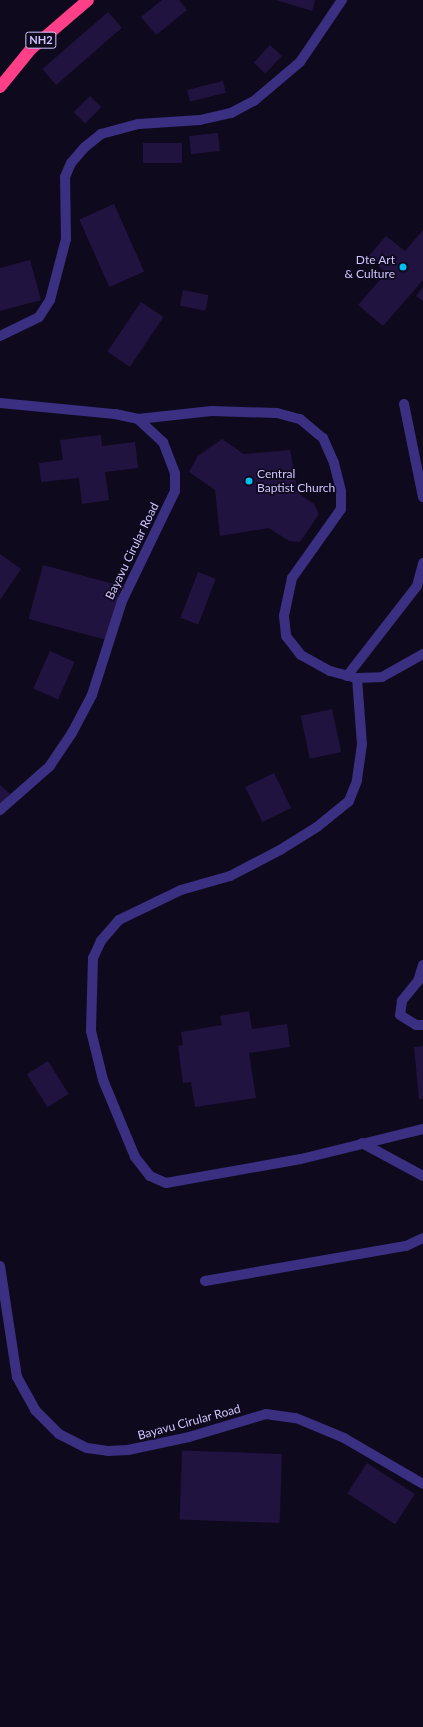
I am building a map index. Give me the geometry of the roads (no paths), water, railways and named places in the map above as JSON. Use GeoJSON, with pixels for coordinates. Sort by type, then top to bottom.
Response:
{"type":"FeatureCollection","features":[{"type":"Feature","properties":{"kind":"highway","name":"NH2"},"geometry":{"type":"LineString","coordinates":[[0,87],[31,49],[88,0]]}},
{"type":"Feature","properties":{"kind":"street"},"geometry":{"type":"LineString","coordinates":[[0,336],[39,317],[50,300],[66,239],[65,177],[71,163],[85,147],[101,134],[139,124],[200,120],[231,113],[254,101],[300,62],[342,0]]}},
{"type":"Feature","properties":{"kind":"street"},"geometry":{"type":"LineString","coordinates":[[0,404],[115,414],[138,419],[212,411],[277,413],[300,419],[323,438],[334,463],[341,491],[341,509],[292,578],[284,616],[286,636],[301,656],[330,671],[352,677],[382,677],[423,654]]}},
{"type":"Feature","properties":{"kind":"street"},"geometry":{"type":"LineString","coordinates":[[404,404],[423,497]]}},
{"type":"Feature","properties":{"kind":"street","name":"Bayavu Cirular Road"},"geometry":{"type":"LineString","coordinates":[[0,810],[50,766],[72,733],[92,695],[122,601],[175,491],[175,474],[163,442],[138,419]]}},
{"type":"Feature","properties":{"kind":"street"},"geometry":{"type":"LineString","coordinates":[[423,563],[417,586],[352,677],[362,744],[357,781],[348,800],[317,827],[280,850],[230,876],[181,890],[119,920],[101,941],[93,958],[91,1031],[103,1080],[135,1157],[150,1176],[166,1183],[300,1159],[423,1129]]}},
{"type":"Feature","properties":{"kind":"street"},"geometry":{"type":"LineString","coordinates":[[423,965],[418,981],[402,1001],[400,1015],[416,1025],[423,1025]]}},
{"type":"Feature","properties":{"kind":"street"},"geometry":{"type":"LineString","coordinates":[[362,1143],[423,1176]]}},
{"type":"Feature","properties":{"kind":"street"},"geometry":{"type":"LineString","coordinates":[[205,1281],[406,1246],[423,1238]]}},
{"type":"Feature","properties":{"kind":"street","name":"Bayavu Cirular Road"},"geometry":{"type":"LineString","coordinates":[[0,1266],[17,1376],[35,1410],[59,1434],[87,1448],[108,1451],[128,1450],[189,1437],[266,1414],[296,1418],[344,1438],[423,1484]]}},
{"type":"Feature","properties":{"kind":"place","name":"Dte Art & Culture"},"geometry":{"type":"Point","coordinates":[403,267]}},
{"type":"Feature","properties":{"kind":"place","name":"Central Baptist Church"},"geometry":{"type":"Point","coordinates":[249,481]}}]}
